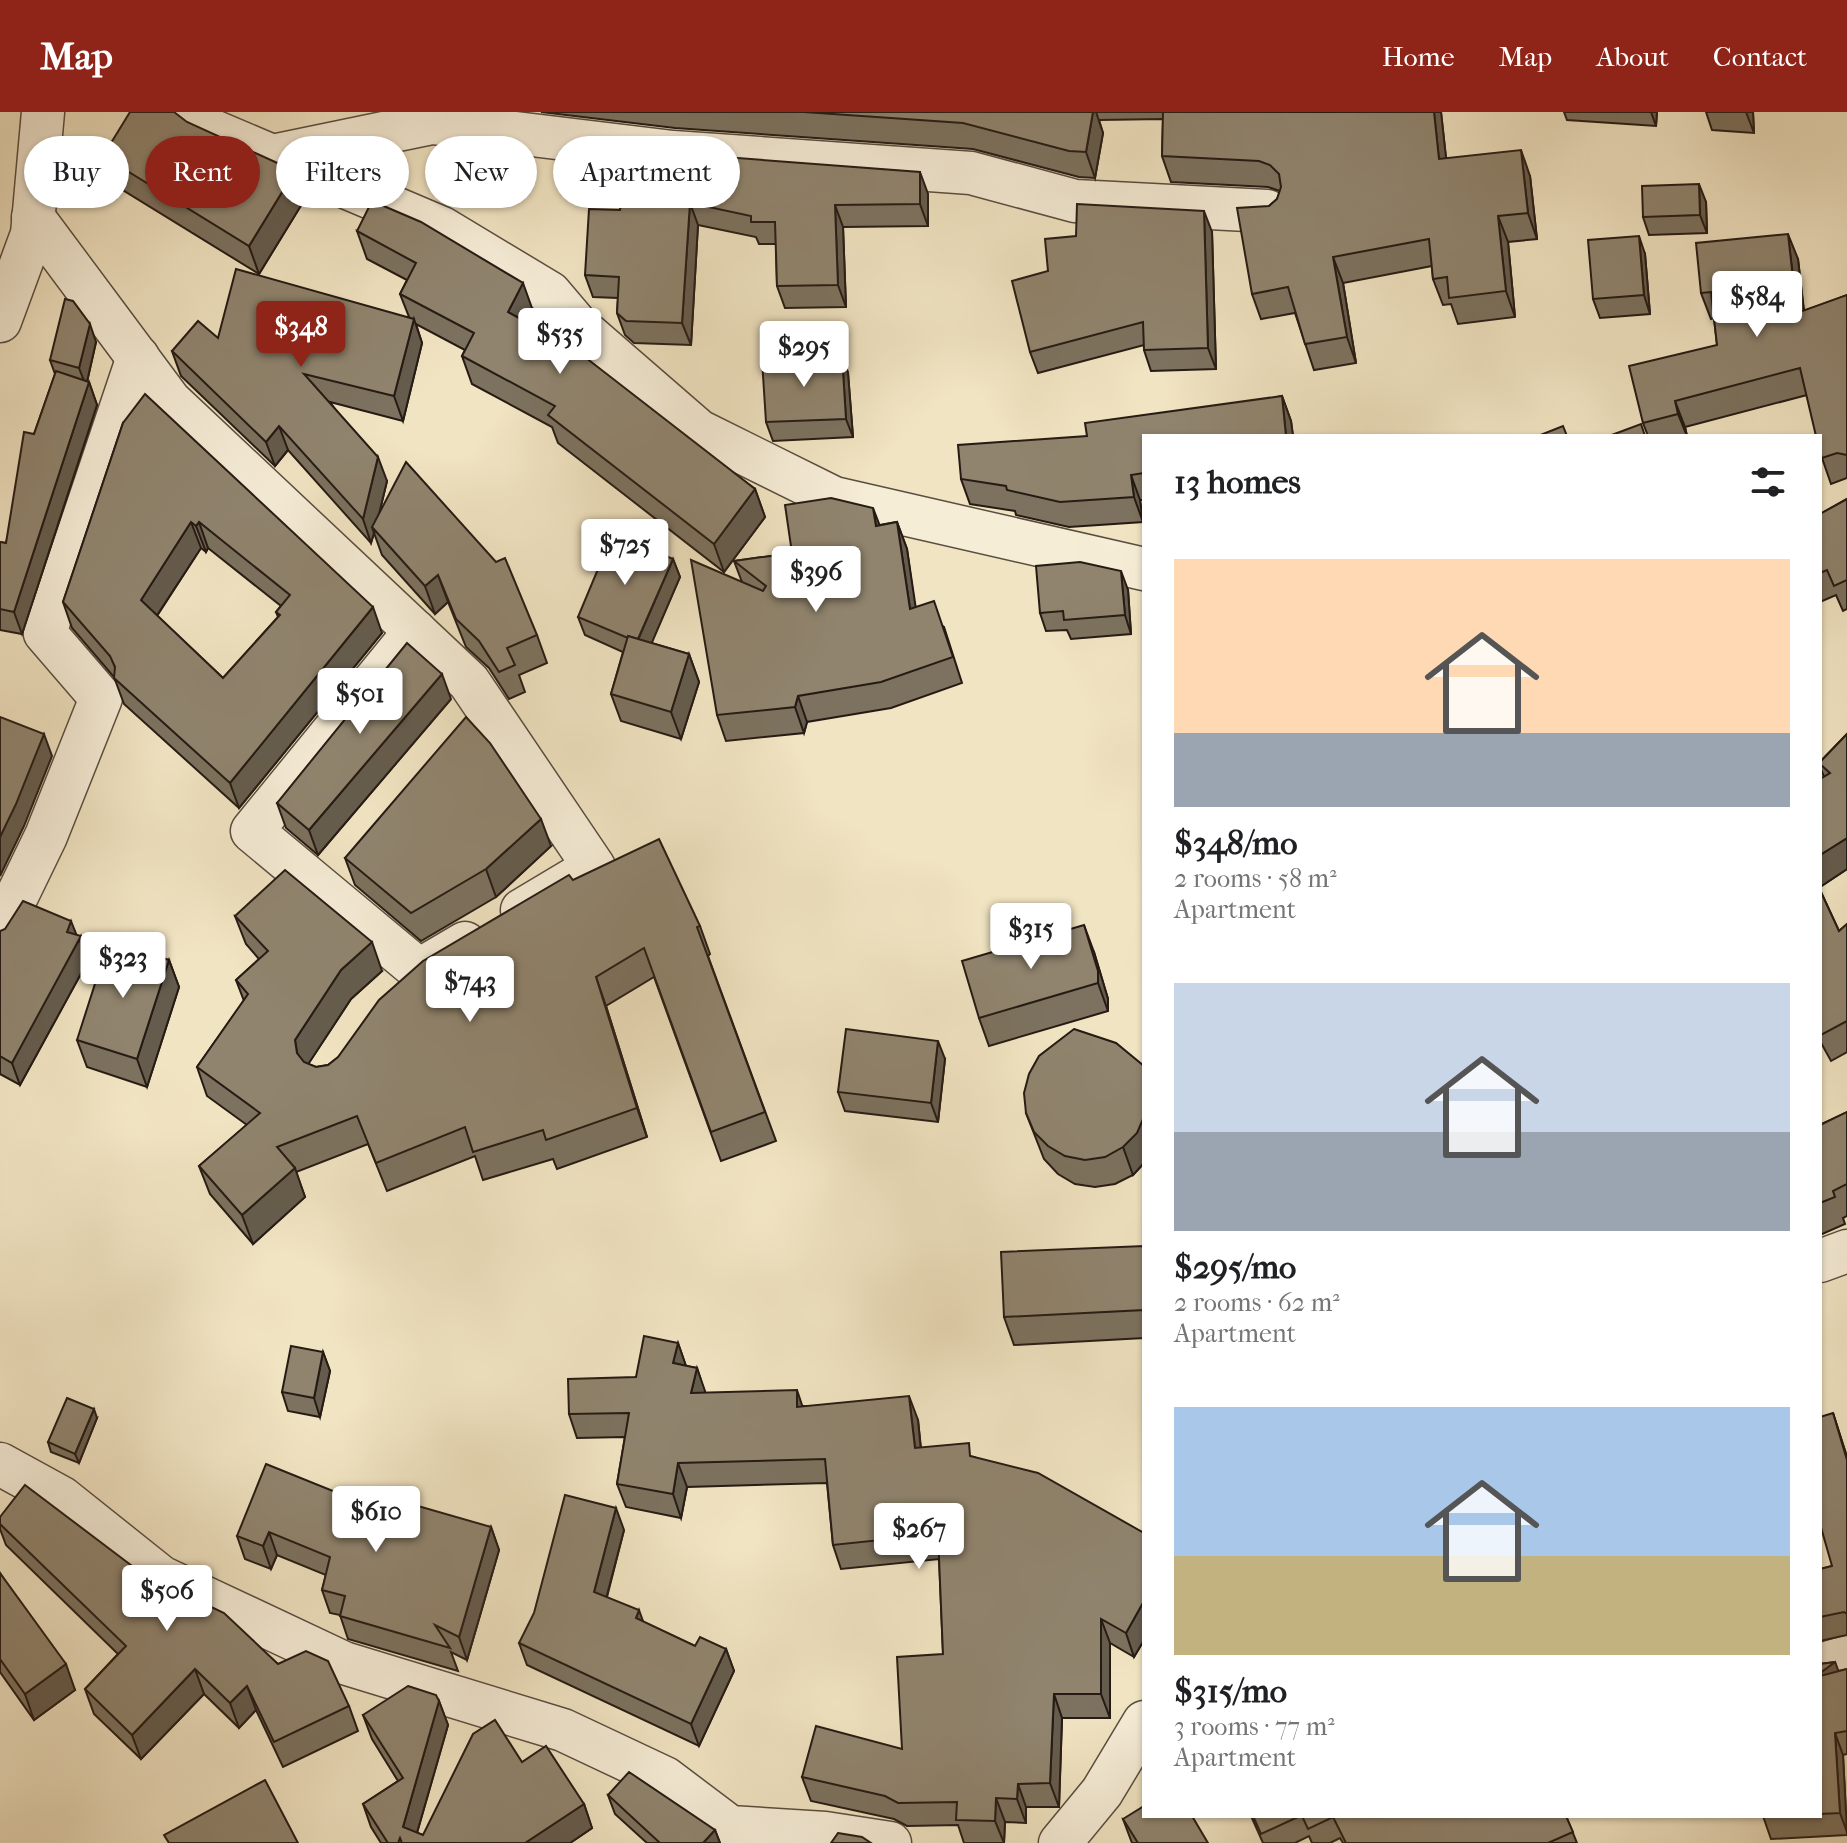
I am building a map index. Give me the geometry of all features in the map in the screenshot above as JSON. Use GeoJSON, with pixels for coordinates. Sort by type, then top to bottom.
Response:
{"type":"FeatureCollection","features":[{"type":"Feature","properties":{"kind":"street"},"geometry":{"type":"LineString","coordinates":[[0,321],[32,234],[43,112]]}},
{"type":"Feature","properties":{"kind":"street"},"geometry":{"type":"LineString","coordinates":[[187,112],[211,130],[442,228],[550,293],[578,326],[699,431],[834,498],[1142,569]]}},
{"type":"Feature","properties":{"kind":"street"},"geometry":{"type":"LineString","coordinates":[[272,156],[432,123],[673,152],[971,173],[1075,201],[1267,211]]}},
{"type":"Feature","properties":{"kind":"street"},"geometry":{"type":"LineString","coordinates":[[33,217],[170,401],[415,631],[469,682],[594,867],[405,983],[331,876],[252,831],[415,631]]}},
{"type":"Feature","properties":{"kind":"street"},"geometry":{"type":"LineString","coordinates":[[0,931],[46,836],[101,698],[45,633],[138,357]]}},
{"type":"Feature","properties":{"kind":"street"},"geometry":{"type":"LineString","coordinates":[[451,736],[481,701]]}},
{"type":"Feature","properties":{"kind":"street"},"geometry":{"type":"LineString","coordinates":[[1822,1260],[1847,1251]]}},
{"type":"Feature","properties":{"kind":"street"},"geometry":{"type":"LineString","coordinates":[[0,1464],[62,1498],[161,1577],[344,1663],[563,1730],[665,1778],[730,1827],[797,1837],[890,1843]]}},
{"type":"Feature","properties":{"kind":"street"},"geometry":{"type":"LineString","coordinates":[[1822,1664],[1847,1657]]}},
{"type":"Feature","properties":{"kind":"street"},"geometry":{"type":"LineString","coordinates":[[1060,1843],[1102,1792],[1142,1725]]}},
{"type":"Feature","properties":{"kind":"building"},"geometry":{"type":"Polygon","coordinates":[[[130,112],[174,112],[187,122],[218,136],[145,136],[145,182],[129,172],[129,136],[115,136],[130,112]]]}},
{"type":"Feature","properties":{"kind":"building"},"geometry":{"type":"Polygon","coordinates":[[[804,112],[1093,112],[1086,152],[1069,151],[963,123],[804,112]]]}},
{"type":"Feature","properties":{"kind":"building"},"geometry":{"type":"Polygon","coordinates":[[[1163,112],[1434,112],[1439,159],[1521,150],[1528,213],[1498,216],[1506,291],[1449,298],[1447,277],[1433,279],[1429,239],[1333,257],[1347,337],[1305,344],[1288,287],[1252,294],[1237,208],[1269,206],[1277,199],[1281,187],[1279,174],[1270,165],[1259,161],[1162,156],[1163,112]]]}},
{"type":"Feature","properties":{"kind":"building"},"geometry":{"type":"Polygon","coordinates":[[[260,155],[276,162],[276,202],[249,246],[187,208],[260,208],[260,155]]]}},
{"type":"Feature","properties":{"kind":"building"},"geometry":{"type":"Polygon","coordinates":[[[740,158],[920,172],[920,204],[835,205],[838,285],[777,286],[775,222],[751,222],[751,216],[713,208],[740,208],[740,158]]]}},
{"type":"Feature","properties":{"kind":"building"},"geometry":{"type":"Polygon","coordinates":[[[1699,184],[1700,215],[1643,217],[1642,186],[1699,184]]]}},
{"type":"Feature","properties":{"kind":"building"},"geometry":{"type":"Polygon","coordinates":[[[1077,204],[1204,211],[1208,348],[1144,350],[1143,322],[1030,352],[1012,281],[1048,271],[1045,239],[1076,236],[1077,204]]]}},
{"type":"Feature","properties":{"kind":"building"},"geometry":{"type":"Polygon","coordinates":[[[368,208],[388,208],[421,222],[523,283],[508,312],[572,347],[755,489],[714,544],[548,415],[555,406],[462,356],[474,333],[400,294],[416,263],[357,231],[368,208]]]}},
{"type":"Feature","properties":{"kind":"building"},"geometry":{"type":"Polygon","coordinates":[[[690,208],[682,323],[626,321],[617,313],[619,277],[585,275],[589,209],[690,208]]]}},
{"type":"Feature","properties":{"kind":"building"},"geometry":{"type":"Polygon","coordinates":[[[1788,234],[1797,313],[1847,295],[1847,455],[1837,453],[1822,458],[1822,434],[1816,434],[1800,368],[1675,401],[1678,414],[1643,423],[1629,366],[1717,345],[1711,292],[1701,293],[1696,243],[1788,234]]]}},
{"type":"Feature","properties":{"kind":"building"},"geometry":{"type":"Polygon","coordinates":[[[1639,236],[1644,295],[1593,299],[1588,240],[1639,236]]]}},
{"type":"Feature","properties":{"kind":"building"},"geometry":{"type":"Polygon","coordinates":[[[236,269],[414,319],[394,396],[304,374],[378,457],[363,519],[279,426],[266,442],[172,351],[198,321],[218,338],[236,269]]]}},
{"type":"Feature","properties":{"kind":"building"},"geometry":{"type":"Polygon","coordinates":[[[65,299],[73,301],[90,324],[79,368],[50,360],[65,299]]]}},
{"type":"Feature","properties":{"kind":"building"},"geometry":{"type":"Polygon","coordinates":[[[842,355],[846,419],[766,422],[762,360],[842,355]]]}},
{"type":"Feature","properties":{"kind":"building"},"geometry":{"type":"Polygon","coordinates":[[[56,371],[89,382],[14,612],[0,609],[0,542],[6,543],[24,432],[34,434],[56,371]]]}},
{"type":"Feature","properties":{"kind":"building"},"geometry":{"type":"Polygon","coordinates":[[[145,394],[373,607],[230,783],[114,678],[115,667],[110,656],[63,602],[123,423],[145,394]],[[191,522],[141,600],[223,678],[280,615],[276,612],[290,595],[199,522],[196,526],[191,522]]]}},
{"type":"Feature","properties":{"kind":"building"},"geometry":{"type":"Polygon","coordinates":[[[1282,396],[1286,434],[1142,434],[1142,473],[1131,475],[1134,497],[1060,502],[1007,490],[1006,486],[961,479],[958,445],[1087,436],[1085,423],[1282,396]]]}},
{"type":"Feature","properties":{"kind":"building"},"geometry":{"type":"Polygon","coordinates":[[[1641,424],[1644,434],[1614,434],[1641,424]]]}},
{"type":"Feature","properties":{"kind":"building"},"geometry":{"type":"Polygon","coordinates":[[[1563,426],[1566,434],[1543,434],[1563,426]]]}},
{"type":"Feature","properties":{"kind":"building"},"geometry":{"type":"Polygon","coordinates":[[[406,462],[496,562],[505,558],[537,635],[507,648],[515,665],[499,672],[479,641],[456,619],[438,575],[425,586],[372,527],[406,462]]]}},
{"type":"Feature","properties":{"kind":"building"},"geometry":{"type":"Polygon","coordinates":[[[831,498],[873,508],[876,526],[897,522],[910,609],[934,601],[953,657],[881,682],[798,696],[795,707],[717,715],[691,560],[763,591],[766,586],[734,561],[792,553],[785,505],[831,498]]]}},
{"type":"Feature","properties":{"kind":"building"},"geometry":{"type":"Polygon","coordinates":[[[1847,499],[1847,580],[1834,586],[1827,570],[1822,572],[1822,513],[1847,499]]]}},
{"type":"Feature","properties":{"kind":"building"},"geometry":{"type":"Polygon","coordinates":[[[613,533],[673,559],[638,639],[628,638],[578,617],[613,533]]]}},
{"type":"Feature","properties":{"kind":"building"},"geometry":{"type":"Polygon","coordinates":[[[1080,562],[1121,571],[1125,615],[1064,620],[1063,611],[1040,613],[1036,566],[1080,562]]]}},
{"type":"Feature","properties":{"kind":"building"},"geometry":{"type":"Polygon","coordinates":[[[628,636],[689,654],[671,712],[611,694],[628,636]]]}},
{"type":"Feature","properties":{"kind":"building"},"geometry":{"type":"Polygon","coordinates":[[[407,643],[442,674],[309,830],[277,803],[407,643]]]}},
{"type":"Feature","properties":{"kind":"building"},"geometry":{"type":"Polygon","coordinates":[[[0,717],[44,734],[0,837],[0,717]]]}},
{"type":"Feature","properties":{"kind":"building"},"geometry":{"type":"Polygon","coordinates":[[[466,717],[490,743],[541,819],[486,869],[411,913],[345,858],[466,717]]]}},
{"type":"Feature","properties":{"kind":"building"},"geometry":{"type":"Polygon","coordinates":[[[1847,734],[1847,838],[1822,854],[1822,778],[1830,773],[1822,766],[1822,760],[1847,734]]]}},
{"type":"Feature","properties":{"kind":"building"},"geometry":{"type":"Polygon","coordinates":[[[659,839],[700,926],[697,927],[765,1112],[711,1132],[644,948],[596,977],[637,1108],[546,1140],[543,1130],[473,1152],[465,1127],[376,1163],[357,1116],[277,1147],[295,1168],[242,1215],[199,1166],[260,1113],[197,1067],[248,994],[236,980],[268,951],[235,916],[285,870],[372,942],[341,970],[295,1040],[297,1053],[304,1062],[316,1067],[328,1065],[338,1057],[379,1000],[423,961],[569,875],[573,880],[659,839]]]}},
{"type":"Feature","properties":{"kind":"building"},"geometry":{"type":"Polygon","coordinates":[[[1822,894],[1839,931],[1847,924],[1847,1021],[1822,1034],[1822,894]]]}},
{"type":"Feature","properties":{"kind":"building"},"geometry":{"type":"Polygon","coordinates":[[[23,901],[71,921],[67,932],[81,936],[12,1063],[0,1056],[0,931],[5,929],[23,901]]]}},
{"type":"Feature","properties":{"kind":"building"},"geometry":{"type":"Polygon","coordinates":[[[1084,925],[1098,971],[1098,983],[979,1018],[962,961],[1084,925]]]}},
{"type":"Feature","properties":{"kind":"building"},"geometry":{"type":"Polygon","coordinates":[[[109,940],[169,960],[137,1059],[77,1040],[109,940]]]}},
{"type":"Feature","properties":{"kind":"building"},"geometry":{"type":"Polygon","coordinates":[[[846,1029],[938,1041],[931,1103],[838,1092],[846,1029]]]}},
{"type":"Feature","properties":{"kind":"building"},"geometry":{"type":"Polygon","coordinates":[[[1074,1029],[1116,1043],[1142,1064],[1142,1122],[1137,1133],[1123,1147],[1105,1157],[1085,1160],[1065,1156],[1048,1146],[1034,1132],[1026,1113],[1024,1093],[1029,1074],[1039,1056],[1074,1029]]]}},
{"type":"Feature","properties":{"kind":"building"},"geometry":{"type":"Polygon","coordinates":[[[1847,1112],[1847,1184],[1833,1191],[1835,1197],[1822,1202],[1822,1124],[1847,1112]]]}},
{"type":"Feature","properties":{"kind":"building"},"geometry":{"type":"Polygon","coordinates":[[[1142,1246],[1142,1310],[1004,1317],[1001,1252],[1142,1246]]]}},
{"type":"Feature","properties":{"kind":"building"},"geometry":{"type":"Polygon","coordinates":[[[644,1336],[678,1343],[673,1363],[697,1368],[691,1393],[797,1390],[797,1407],[909,1396],[915,1448],[969,1443],[970,1456],[1038,1473],[1142,1532],[1142,1605],[1126,1633],[1101,1619],[1101,1694],[1054,1694],[1050,1783],[1018,1784],[1017,1799],[996,1798],[995,1821],[956,1820],[957,1802],[898,1803],[885,1796],[802,1777],[816,1726],[902,1749],[897,1657],[943,1654],[938,1534],[833,1545],[825,1459],[678,1463],[673,1494],[617,1484],[629,1413],[569,1414],[568,1379],[636,1377],[644,1336]]]}},
{"type":"Feature","properties":{"kind":"building"},"geometry":{"type":"Polygon","coordinates":[[[291,1346],[323,1352],[314,1398],[282,1392],[291,1346]]]}},
{"type":"Feature","properties":{"kind":"building"},"geometry":{"type":"Polygon","coordinates":[[[67,1398],[94,1409],[75,1454],[48,1442],[67,1398]]]}},
{"type":"Feature","properties":{"kind":"building"},"geometry":{"type":"Polygon","coordinates":[[[1833,1413],[1847,1460],[1847,1614],[1822,1617],[1822,1568],[1832,1566],[1822,1531],[1822,1416],[1833,1413]]]}},
{"type":"Feature","properties":{"kind":"building"},"geometry":{"type":"Polygon","coordinates":[[[266,1464],[365,1504],[367,1499],[407,1516],[411,1504],[491,1527],[459,1637],[435,1625],[450,1648],[340,1616],[345,1596],[322,1590],[330,1557],[269,1532],[263,1546],[237,1536],[266,1464]]]}},
{"type":"Feature","properties":{"kind":"building"},"geometry":{"type":"Polygon","coordinates":[[[25,1485],[144,1575],[170,1600],[178,1591],[224,1613],[278,1664],[306,1651],[328,1661],[349,1706],[274,1742],[247,1686],[230,1703],[195,1669],[132,1735],[85,1689],[126,1646],[0,1524],[0,1517],[25,1485]]]}},
{"type":"Feature","properties":{"kind":"building"},"geometry":{"type":"Polygon","coordinates":[[[565,1495],[616,1508],[594,1592],[639,1610],[636,1618],[695,1646],[700,1637],[726,1649],[691,1724],[519,1643],[534,1613],[565,1495]]]}},
{"type":"Feature","properties":{"kind":"building"},"geometry":{"type":"Polygon","coordinates":[[[0,1573],[66,1664],[25,1694],[0,1659],[0,1573]]]}},
{"type":"Feature","properties":{"kind":"building"},"geometry":{"type":"Polygon","coordinates":[[[1835,1662],[1822,1672],[1822,1664],[1835,1662]]]}},
{"type":"Feature","properties":{"kind":"building"},"geometry":{"type":"Polygon","coordinates":[[[1847,1669],[1847,1731],[1835,1733],[1840,1813],[1822,1814],[1822,1675],[1847,1669]]]}},
{"type":"Feature","properties":{"kind":"building"},"geometry":{"type":"Polygon","coordinates":[[[408,1686],[436,1695],[439,1701],[403,1827],[423,1835],[473,1734],[495,1720],[522,1762],[546,1746],[584,1804],[525,1843],[402,1843],[400,1838],[398,1843],[388,1843],[363,1804],[403,1778],[363,1715],[408,1686]]]}},
{"type":"Feature","properties":{"kind":"building"},"geometry":{"type":"Polygon","coordinates":[[[629,1772],[715,1830],[703,1843],[660,1843],[608,1795],[629,1772]]]}},
{"type":"Feature","properties":{"kind":"building"},"geometry":{"type":"Polygon","coordinates":[[[265,1780],[298,1843],[169,1843],[164,1835],[265,1780]]]}},
{"type":"Feature","properties":{"kind":"building"},"geometry":{"type":"Polygon","coordinates":[[[1142,1807],[1142,1818],[1193,1818],[1208,1843],[1138,1843],[1123,1819],[1142,1807]]]}},
{"type":"Feature","properties":{"kind":"building"},"geometry":{"type":"Polygon","coordinates":[[[1254,1818],[1296,1818],[1261,1834],[1254,1818]]]}},
{"type":"Feature","properties":{"kind":"building"},"geometry":{"type":"Polygon","coordinates":[[[1303,1818],[1331,1818],[1308,1829],[1303,1818]]]}},
{"type":"Feature","properties":{"kind":"building"},"geometry":{"type":"Polygon","coordinates":[[[1334,1818],[1567,1818],[1573,1832],[1548,1843],[1346,1843],[1334,1818]]]}},
{"type":"Feature","properties":{"kind":"building"},"geometry":{"type":"Polygon","coordinates":[[[838,1833],[862,1837],[871,1843],[831,1843],[838,1833]]]}}]}
